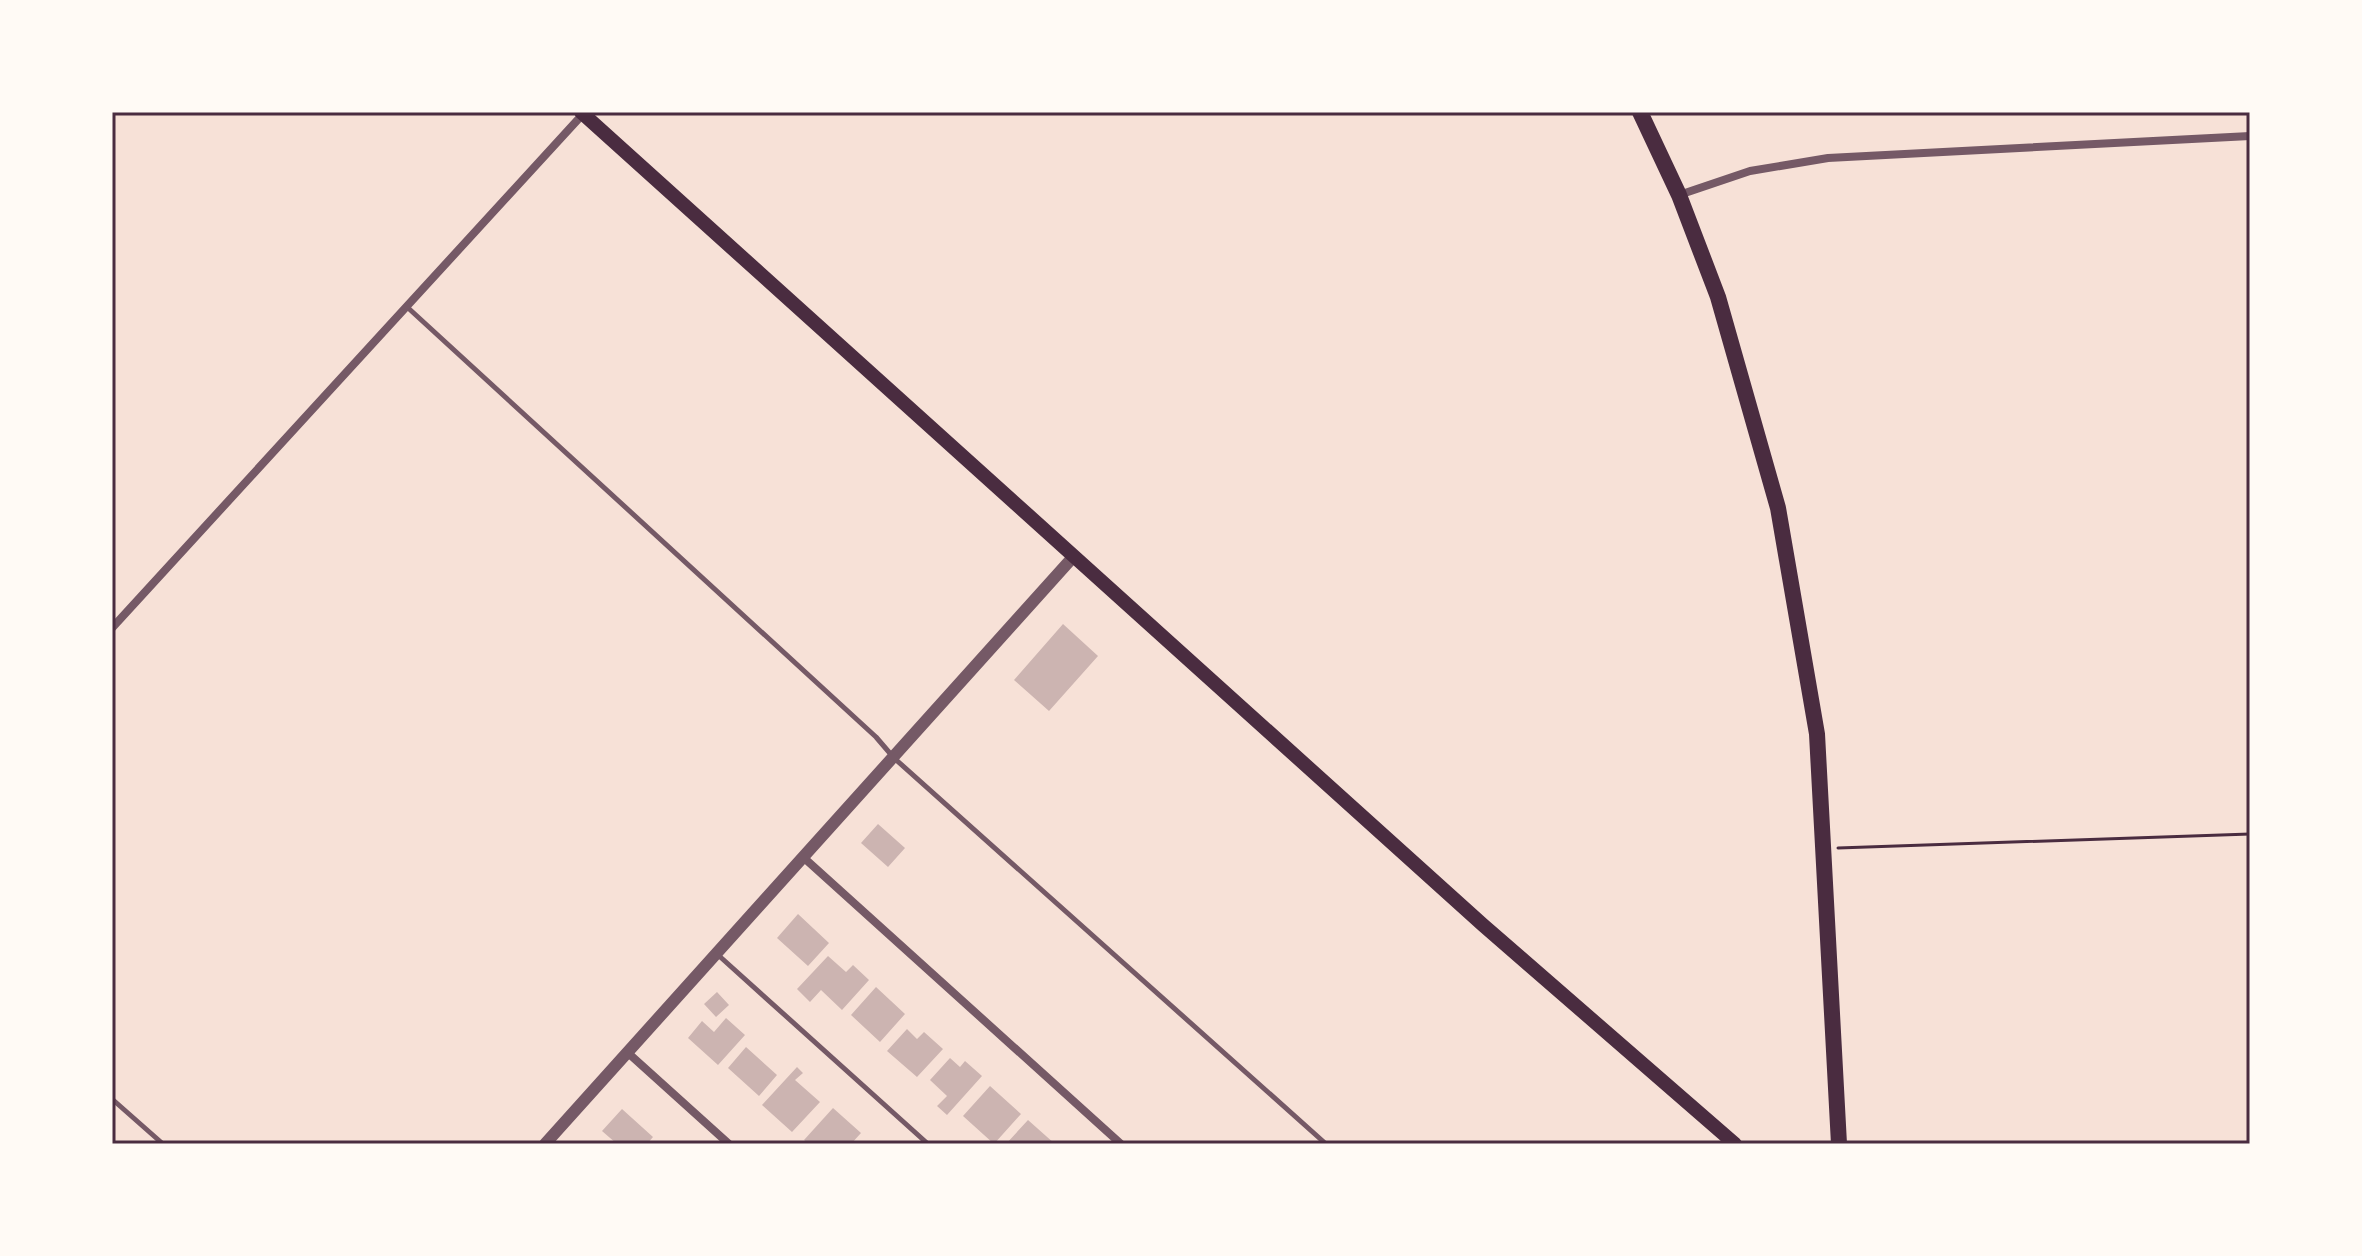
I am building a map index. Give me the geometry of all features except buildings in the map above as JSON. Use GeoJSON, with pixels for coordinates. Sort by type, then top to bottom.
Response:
{"type":"FeatureCollection","features":[{"type":"Feature","properties":{"kind":"main road"},"geometry":{"type":"LineString","coordinates":[[1640,112],[1679,195],[1718,297],[1778,508],[1817,734],[1839,1144]]}},
{"type":"Feature","properties":{"kind":"main road"},"geometry":{"type":"LineString","coordinates":[[582,113],[1483,925],[1735,1144]]}},
{"type":"Feature","properties":{"kind":"street"},"geometry":{"type":"LineString","coordinates":[[112,628],[582,113]]}},
{"type":"Feature","properties":{"kind":"street"},"geometry":{"type":"LineString","coordinates":[[1679,195],[1750,171],[1828,158],[2250,136]]}},
{"type":"Feature","properties":{"kind":"street"},"geometry":{"type":"LineString","coordinates":[[545,1144],[1074,556]]}},
{"type":"Feature","properties":{"kind":"street"},"geometry":{"type":"LineString","coordinates":[[803,857],[1121,1144]]}},
{"type":"Feature","properties":{"kind":"street"},"geometry":{"type":"LineString","coordinates":[[627,1052],[729,1144]]}},
{"type":"Feature","properties":{"kind":"lane"},"geometry":{"type":"LineString","coordinates":[[406,306],[876,737],[894,758],[1326,1144]]}},
{"type":"Feature","properties":{"kind":"lane"},"geometry":{"type":"LineString","coordinates":[[716,953],[928,1144]]}},
{"type":"Feature","properties":{"kind":"lane"},"geometry":{"type":"LineString","coordinates":[[112,1099],[163,1144]]}},
{"type":"Feature","properties":{"kind":"path"},"geometry":{"type":"LineString","coordinates":[[1822,849],[2250,834]]}}]}
